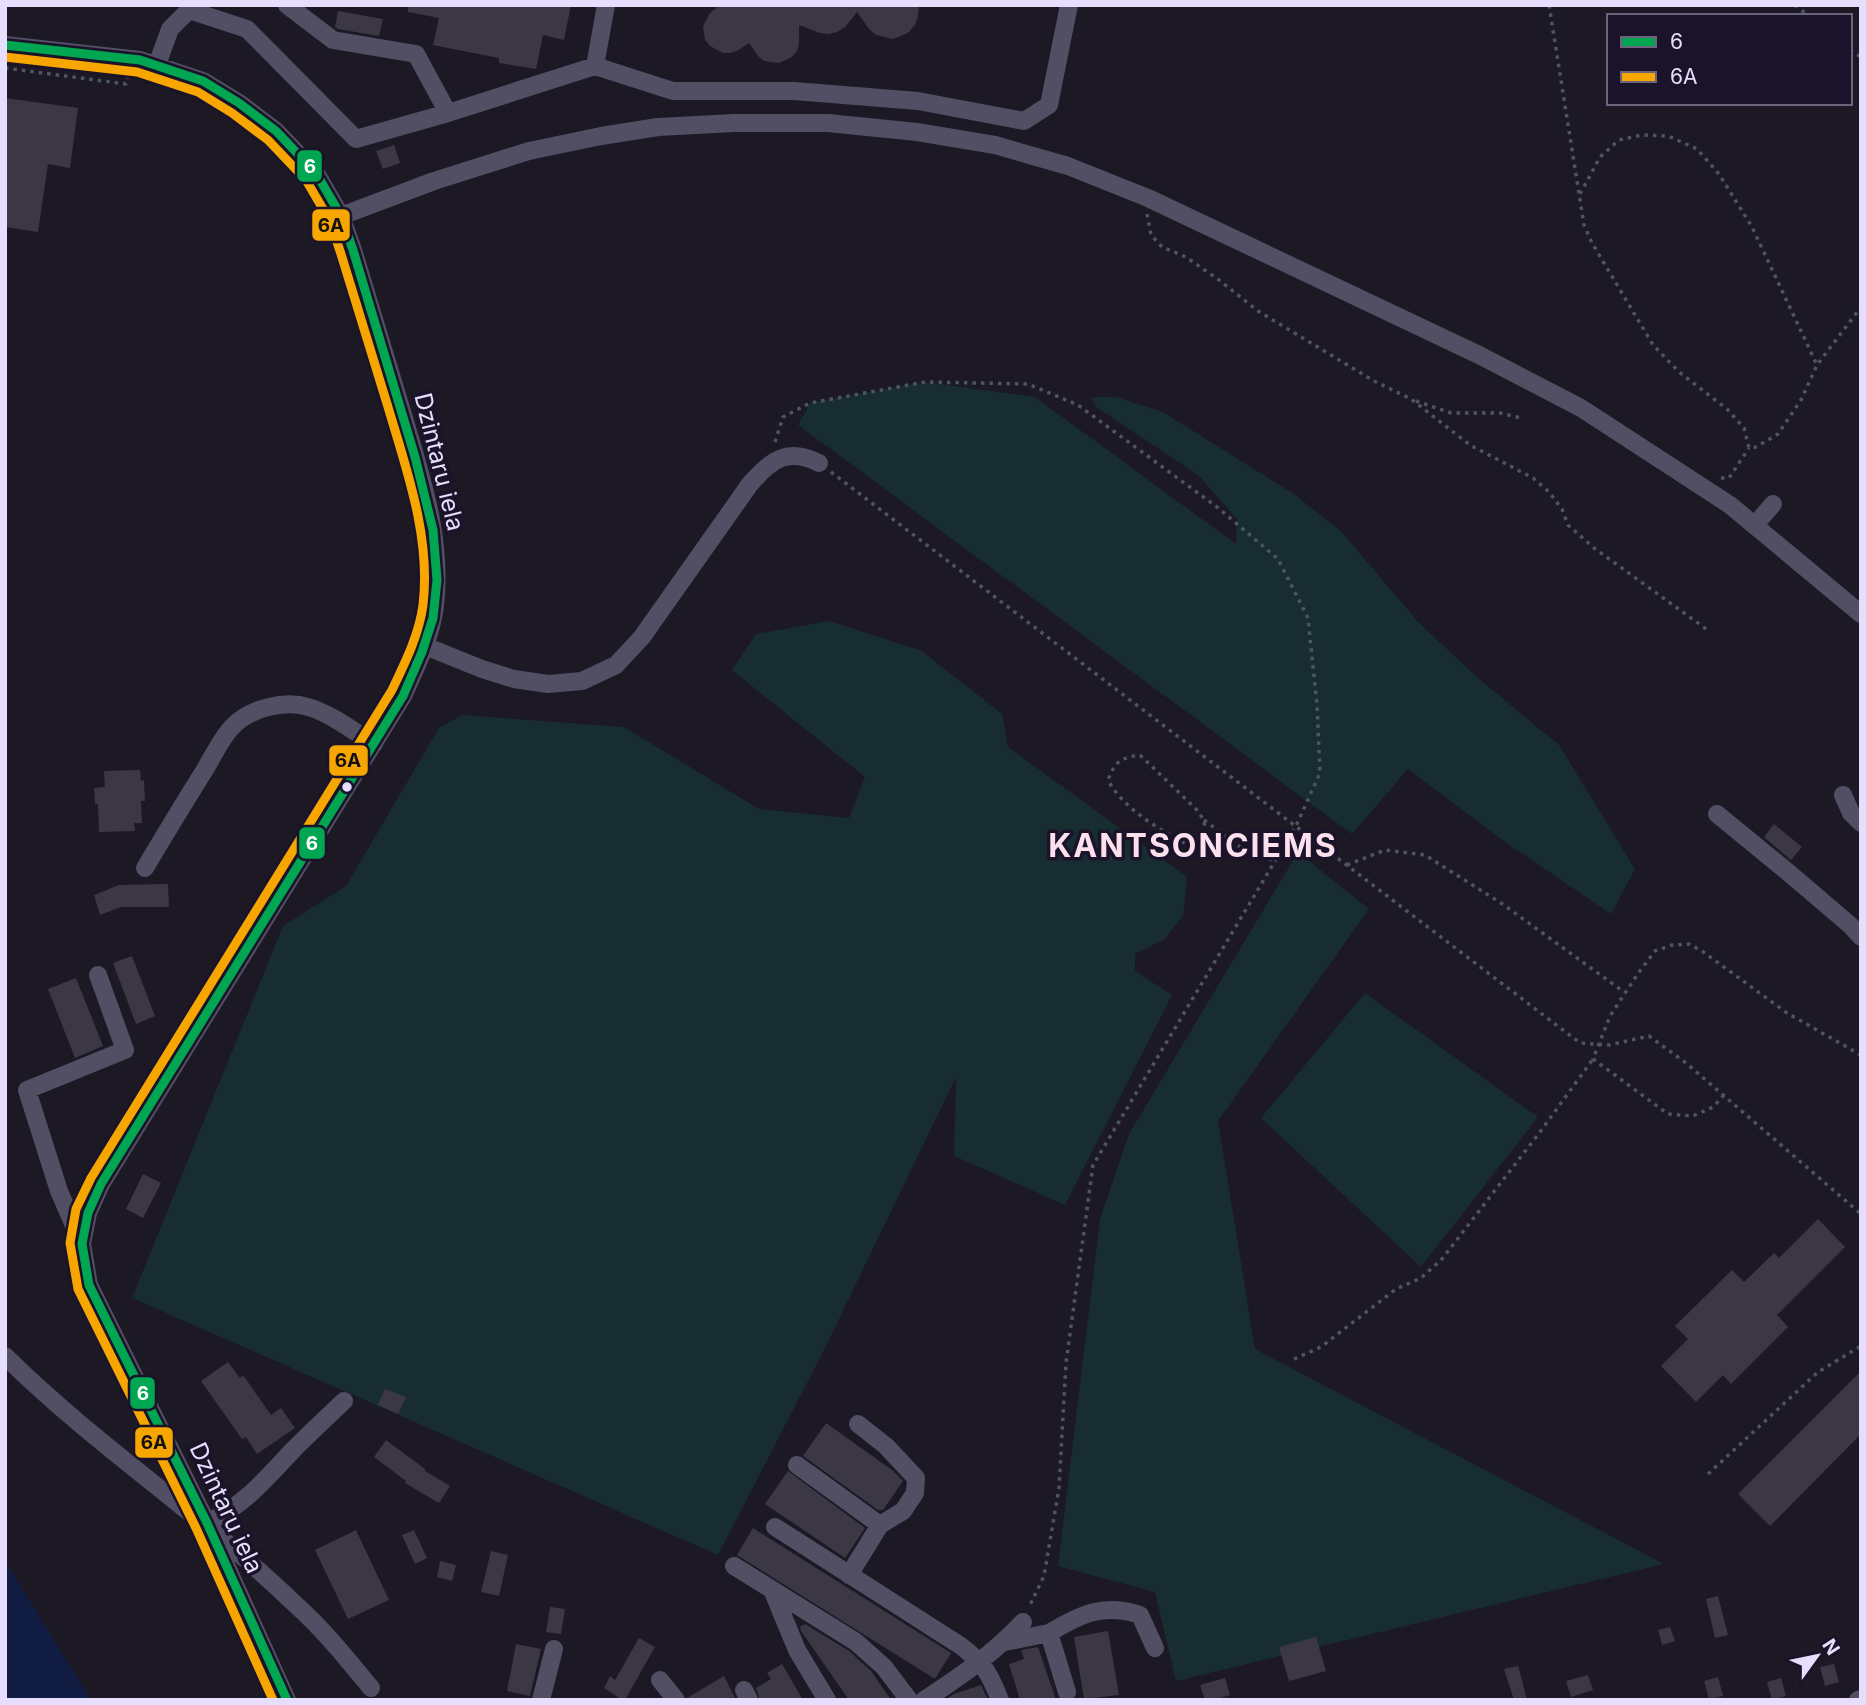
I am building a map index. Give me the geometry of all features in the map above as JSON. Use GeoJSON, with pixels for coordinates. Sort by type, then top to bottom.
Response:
{"type":"FeatureCollection","features":[{"type":"Feature","properties":{"kind":"street"},"geometry":{"type":"LineString","coordinates":[[287,5],[333,40],[416,54],[448,113]]}},
{"type":"Feature","properties":{"kind":"street"},"geometry":{"type":"LineString","coordinates":[[596,66],[606,5]]}},
{"type":"Feature","properties":{"kind":"street"},"geometry":{"type":"LineString","coordinates":[[157,65],[170,29],[188,10],[247,29],[356,139],[596,66],[673,91],[793,91],[890,99],[1024,121],[1049,105],[1069,5]]}},
{"type":"Feature","properties":{"kind":"street","name":"Dzintaru iela"},"geometry":{"type":"LineString","coordinates":[[5,45],[140,61],[203,81],[239,103],[276,131],[316,173],[341,216],[353,250],[426,490],[435,536],[435,608],[425,646],[403,696],[101,1184],[88,1213],[82,1244],[89,1284],[207,1523],[287,1700]]}},
{"type":"Feature","properties":{"kind":"street"},"geometry":{"type":"LineString","coordinates":[[341,216],[434,181],[529,151],[658,127],[734,123],[828,123],[917,132],[995,145],[1068,166],[1148,198],[1479,355],[1581,408],[1730,505],[1861,614]]}},
{"type":"Feature","properties":{"kind":"street"},"geometry":{"type":"LineString","coordinates":[[425,646],[514,679],[548,684],[582,681],[616,665],[642,637],[750,484],[768,464],[791,456],[805,456],[819,463]]}},
{"type":"Feature","properties":{"kind":"street"},"geometry":{"type":"LineString","coordinates":[[1755,525],[1773,504]]}},
{"type":"Feature","properties":{"kind":"street"},"geometry":{"type":"LineString","coordinates":[[145,868],[226,735],[233,725],[250,714],[268,707],[288,704],[307,707],[330,717],[374,744]]}},
{"type":"Feature","properties":{"kind":"street"},"geometry":{"type":"LineString","coordinates":[[1843,795],[1851,813],[1861,823]]}},
{"type":"Feature","properties":{"kind":"street"},"geometry":{"type":"LineString","coordinates":[[1717,814],[1861,937]]}},
{"type":"Feature","properties":{"kind":"street"},"geometry":{"type":"LineString","coordinates":[[82,1244],[59,1191],[27,1090],[125,1050],[98,975]]}},
{"type":"Feature","properties":{"kind":"street"},"geometry":{"type":"LineString","coordinates":[[5,1356],[34,1385],[105,1445],[260,1571],[334,1643],[376,1694]]}},
{"type":"Feature","properties":{"kind":"street"},"geometry":{"type":"LineString","coordinates":[[207,1523],[249,1497],[344,1401]]}},
{"type":"Feature","properties":{"kind":"street"},"geometry":{"type":"LineString","coordinates":[[849,1575],[880,1525],[903,1511],[915,1493],[916,1478],[886,1446],[859,1424]]}},
{"type":"Feature","properties":{"kind":"street"},"geometry":{"type":"LineString","coordinates":[[797,1465],[880,1525]]}},
{"type":"Feature","properties":{"kind":"street"},"geometry":{"type":"LineString","coordinates":[[775,1527],[981,1661],[1000,1700]]}},
{"type":"Feature","properties":{"kind":"street"},"geometry":{"type":"LineString","coordinates":[[734,1566],[856,1642],[884,1667],[909,1700]]}},
{"type":"Feature","properties":{"kind":"street"},"geometry":{"type":"LineString","coordinates":[[774,1592],[797,1650],[827,1700]]}},
{"type":"Feature","properties":{"kind":"street"},"geometry":{"type":"LineString","coordinates":[[1005,1642],[1049,1633],[1076,1617],[1104,1609],[1125,1610],[1140,1615],[1155,1648]]}},
{"type":"Feature","properties":{"kind":"street"},"geometry":{"type":"LineString","coordinates":[[929,1698],[1005,1642],[1023,1622]]}},
{"type":"Feature","properties":{"kind":"street"},"geometry":{"type":"LineString","coordinates":[[1049,1633],[1067,1692]]}},
{"type":"Feature","properties":{"kind":"street"},"geometry":{"type":"LineString","coordinates":[[541,1700],[555,1649]]}},
{"type":"Feature","properties":{"kind":"street"},"geometry":{"type":"LineString","coordinates":[[660,1681],[676,1700]]}},
{"type":"Feature","properties":{"kind":"path"},"geometry":{"type":"LineString","coordinates":[[1549,5],[1584,225],[1592,243],[1653,345],[1679,372],[1727,409],[1744,428],[1749,448],[1729,478],[1692,479]]}},
{"type":"Feature","properties":{"kind":"path"},"geometry":{"type":"LineString","coordinates":[[1579,194],[1600,157],[1619,140],[1642,135],[1668,136],[1697,149],[1719,174],[1752,227],[1817,365]]}},
{"type":"Feature","properties":{"kind":"path"},"geometry":{"type":"LineString","coordinates":[[1148,198],[1147,219],[1151,235],[1161,247],[1186,257],[1267,316],[1374,381],[1411,399],[1451,413],[1500,413],[1521,418]]}},
{"type":"Feature","properties":{"kind":"path"},"geometry":{"type":"LineString","coordinates":[[1749,448],[1756,447],[1778,434],[1801,400],[1817,365],[1861,307]]}},
{"type":"Feature","properties":{"kind":"path"},"geometry":{"type":"LineString","coordinates":[[768,464],[783,417],[810,403],[925,382],[1028,384],[1078,405],[1217,507],[1278,559],[1308,618],[1317,705],[1320,773],[1296,826],[1093,1165],[1066,1363],[1059,1488],[1044,1576],[1023,1622]]}},
{"type":"Feature","properties":{"kind":"path"},"geometry":{"type":"LineString","coordinates":[[1411,399],[1470,445],[1533,478],[1549,492],[1562,509],[1569,526],[1594,548],[1709,631]]}},
{"type":"Feature","properties":{"kind":"path"},"geometry":{"type":"LineString","coordinates":[[819,463],[1580,1043],[1609,1045],[1649,1036],[1686,1063],[1861,1214]]}},
{"type":"Feature","properties":{"kind":"path"},"geometry":{"type":"LineString","coordinates":[[1204,820],[1205,830],[1200,838],[1190,843],[1180,842],[1115,794],[1108,780],[1113,766],[1125,757],[1140,755],[1204,820],[1247,852],[1275,861]]}},
{"type":"Feature","properties":{"kind":"path"},"geometry":{"type":"LineString","coordinates":[[1347,865],[1385,850],[1425,855],[1501,903],[1625,993]]}},
{"type":"Feature","properties":{"kind":"path"},"geometry":{"type":"LineString","coordinates":[[1294,1359],[1321,1348],[1396,1289],[1421,1278],[1442,1259],[1593,1059],[1610,1016],[1655,951],[1672,945],[1689,944],[1787,1013],[1861,1055]]}},
{"type":"Feature","properties":{"kind":"path"},"geometry":{"type":"LineString","coordinates":[[1593,1059],[1668,1114],[1693,1116],[1713,1107],[1724,1095]]}},
{"type":"Feature","properties":{"kind":"path"},"geometry":{"type":"LineString","coordinates":[[1708,1474],[1818,1372],[1861,1346]]}},
{"type":"Feature","properties":{"kind":"green space"},"geometry":{"type":"Polygon","coordinates":[[[925,382],[1035,397],[1236,544],[1237,519],[1198,475],[1096,407],[1091,397],[1116,397],[1163,412],[1294,494],[1341,531],[1418,622],[1479,679],[1559,745],[1635,869],[1611,914],[1508,844],[1408,769],[1352,834],[798,425],[810,403],[925,382]]]}},
{"type":"Feature","properties":{"kind":"green space"},"geometry":{"type":"Polygon","coordinates":[[[830,621],[922,651],[1002,714],[1008,747],[1187,877],[1183,916],[1165,939],[1135,954],[1135,971],[1172,995],[1065,1205],[954,1156],[956,1077],[825,1348],[718,1555],[132,1298],[283,926],[346,886],[439,728],[462,715],[624,727],[759,809],[849,818],[865,777],[732,670],[756,634],[830,621]]]}},
{"type":"Feature","properties":{"kind":"green space"},"geometry":{"type":"Polygon","coordinates":[[[1298,852],[1369,909],[1218,1121],[1255,1349],[1664,1564],[1176,1681],[1155,1592],[1058,1566],[1100,1219],[1129,1134],[1298,852]]]}},
{"type":"Feature","properties":{"kind":"green space"},"geometry":{"type":"Polygon","coordinates":[[[1365,993],[1538,1117],[1421,1267],[1261,1118],[1365,993]]]}},
{"type":"Feature","properties":{"kind":"water"},"geometry":{"type":"Polygon","coordinates":[[[5,1561],[91,1700],[5,1700],[5,1561]]]}},
{"type":"Feature","properties":{"kind":"building"},"geometry":{"type":"Polygon","coordinates":[[[408,5],[571,5],[564,40],[543,35],[536,69],[499,63],[499,58],[433,45],[439,18],[408,12],[408,5]]]}},
{"type":"Feature","properties":{"kind":"building"},"geometry":{"type":"Polygon","coordinates":[[[720,5],[919,5],[915,25],[909,32],[893,39],[876,35],[857,12],[845,27],[829,34],[799,25],[797,51],[792,57],[779,63],[764,61],[749,43],[730,53],[723,53],[710,46],[705,40],[703,26],[710,13],[720,5]]]}},
{"type":"Feature","properties":{"kind":"building"},"geometry":{"type":"Polygon","coordinates":[[[338,11],[383,19],[379,36],[338,29],[335,27],[338,11]]]}},
{"type":"Feature","properties":{"kind":"building"},"geometry":{"type":"Polygon","coordinates":[[[5,98],[78,108],[70,168],[48,164],[38,232],[5,227],[5,98]]]}},
{"type":"Feature","properties":{"kind":"building"},"geometry":{"type":"Polygon","coordinates":[[[394,145],[400,163],[383,169],[376,151],[394,145]]]}},
{"type":"Feature","properties":{"kind":"building"},"geometry":{"type":"Polygon","coordinates":[[[140,770],[141,781],[144,780],[145,801],[141,801],[142,823],[134,823],[135,831],[99,832],[98,804],[95,804],[94,788],[105,787],[104,771],[140,770]]]}},
{"type":"Feature","properties":{"kind":"building"},"geometry":{"type":"Polygon","coordinates":[[[1774,824],[1802,847],[1791,860],[1764,837],[1774,824]]]}},
{"type":"Feature","properties":{"kind":"building"},"geometry":{"type":"Polygon","coordinates":[[[168,884],[169,907],[121,907],[100,915],[94,895],[119,885],[168,884]]]}},
{"type":"Feature","properties":{"kind":"building"},"geometry":{"type":"Polygon","coordinates":[[[132,956],[155,1016],[136,1024],[113,963],[132,956]]]}},
{"type":"Feature","properties":{"kind":"building"},"geometry":{"type":"Polygon","coordinates":[[[76,978],[103,1046],[75,1058],[48,989],[76,978]]]}},
{"type":"Feature","properties":{"kind":"building"},"geometry":{"type":"Polygon","coordinates":[[[143,1174],[161,1183],[143,1218],[126,1209],[143,1174]]]}},
{"type":"Feature","properties":{"kind":"building"},"geometry":{"type":"Polygon","coordinates":[[[1818,1219],[1845,1247],[1777,1315],[1788,1327],[1731,1384],[1723,1375],[1696,1402],[1661,1366],[1688,1339],[1675,1326],[1732,1270],[1744,1282],[1774,1253],[1779,1258],[1818,1219]]]}},
{"type":"Feature","properties":{"kind":"building"},"geometry":{"type":"Polygon","coordinates":[[[228,1362],[240,1378],[243,1375],[271,1415],[281,1408],[295,1428],[257,1454],[246,1437],[242,1439],[201,1381],[228,1362]]]}},
{"type":"Feature","properties":{"kind":"building"},"geometry":{"type":"Polygon","coordinates":[[[1861,1371],[1861,1434],[1770,1526],[1738,1494],[1861,1371]]]}},
{"type":"Feature","properties":{"kind":"building"},"geometry":{"type":"Polygon","coordinates":[[[385,1389],[406,1397],[398,1414],[378,1405],[385,1389]]]}},
{"type":"Feature","properties":{"kind":"building"},"geometry":{"type":"Polygon","coordinates":[[[826,1423],[892,1470],[903,1481],[883,1510],[878,1510],[803,1456],[826,1423]]]}},
{"type":"Feature","properties":{"kind":"building"},"geometry":{"type":"Polygon","coordinates":[[[386,1440],[425,1471],[450,1486],[439,1503],[405,1483],[406,1481],[374,1457],[386,1440]]]}},
{"type":"Feature","properties":{"kind":"building"},"geometry":{"type":"Polygon","coordinates":[[[788,1471],[865,1528],[845,1558],[765,1504],[788,1471]]]}},
{"type":"Feature","properties":{"kind":"building"},"geometry":{"type":"Polygon","coordinates":[[[753,1528],[951,1653],[935,1679],[737,1555],[753,1528]]]}},
{"type":"Feature","properties":{"kind":"building"},"geometry":{"type":"Polygon","coordinates":[[[356,1530],[389,1600],[348,1619],[315,1550],[356,1530]]]}},
{"type":"Feature","properties":{"kind":"building"},"geometry":{"type":"Polygon","coordinates":[[[414,1530],[427,1558],[415,1564],[402,1535],[414,1530]]]}},
{"type":"Feature","properties":{"kind":"building"},"geometry":{"type":"Polygon","coordinates":[[[491,1551],[508,1555],[499,1596],[481,1592],[491,1551]]]}},
{"type":"Feature","properties":{"kind":"building"},"geometry":{"type":"Polygon","coordinates":[[[440,1561],[456,1565],[452,1581],[437,1577],[440,1561]]]}},
{"type":"Feature","properties":{"kind":"building"},"geometry":{"type":"Polygon","coordinates":[[[1718,1596],[1728,1635],[1715,1638],[1706,1599],[1718,1596]]]}},
{"type":"Feature","properties":{"kind":"building"},"geometry":{"type":"Polygon","coordinates":[[[550,1607],[565,1609],[561,1634],[546,1632],[550,1607]]]}},
{"type":"Feature","properties":{"kind":"building"},"geometry":{"type":"Polygon","coordinates":[[[805,1624],[849,1651],[871,1671],[891,1700],[849,1700],[801,1631],[800,1627],[805,1624]]]}},
{"type":"Feature","properties":{"kind":"building"},"geometry":{"type":"Polygon","coordinates":[[[1670,1627],[1675,1641],[1662,1645],[1658,1630],[1670,1627]]]}},
{"type":"Feature","properties":{"kind":"building"},"geometry":{"type":"Polygon","coordinates":[[[1108,1631],[1119,1695],[1084,1699],[1074,1637],[1108,1631]]]}},
{"type":"Feature","properties":{"kind":"building"},"geometry":{"type":"Polygon","coordinates":[[[1316,1637],[1326,1671],[1289,1681],[1279,1647],[1316,1637]]]}},
{"type":"Feature","properties":{"kind":"building"},"geometry":{"type":"Polygon","coordinates":[[[639,1638],[655,1647],[625,1700],[622,1700],[604,1688],[610,1676],[615,1680],[639,1638]]]}},
{"type":"Feature","properties":{"kind":"building"},"geometry":{"type":"Polygon","coordinates":[[[516,1644],[541,1649],[530,1696],[507,1691],[516,1644]]]}},
{"type":"Feature","properties":{"kind":"building"},"geometry":{"type":"Polygon","coordinates":[[[1038,1647],[1056,1700],[1020,1700],[1009,1664],[1024,1659],[1021,1650],[1038,1647]]]}},
{"type":"Feature","properties":{"kind":"building"},"geometry":{"type":"Polygon","coordinates":[[[782,1664],[803,1700],[760,1700],[756,1688],[771,1679],[767,1673],[782,1664]]]}},
{"type":"Feature","properties":{"kind":"building"},"geometry":{"type":"Polygon","coordinates":[[[1834,1664],[1839,1682],[1825,1686],[1820,1667],[1834,1664]]]}},
{"type":"Feature","properties":{"kind":"building"},"geometry":{"type":"Polygon","coordinates":[[[1518,1666],[1527,1700],[1514,1700],[1504,1669],[1518,1666]]]}},
{"type":"Feature","properties":{"kind":"building"},"geometry":{"type":"Polygon","coordinates":[[[1588,1675],[1593,1690],[1571,1697],[1566,1681],[1588,1675]]]}},
{"type":"Feature","properties":{"kind":"building"},"geometry":{"type":"Polygon","coordinates":[[[724,1676],[736,1700],[687,1700],[687,1698],[724,1676]]]}},
{"type":"Feature","properties":{"kind":"building"},"geometry":{"type":"Polygon","coordinates":[[[1718,1677],[1723,1696],[1709,1699],[1704,1681],[1718,1677]]]}},
{"type":"Feature","properties":{"kind":"building"},"geometry":{"type":"Polygon","coordinates":[[[1225,1678],[1230,1695],[1205,1700],[1200,1685],[1225,1678]]]}},
{"type":"Feature","properties":{"kind":"building"},"geometry":{"type":"Polygon","coordinates":[[[1781,1678],[1786,1696],[1772,1700],[1767,1682],[1781,1678]]]}},
{"type":"Feature","properties":{"kind":"building"},"geometry":{"type":"Polygon","coordinates":[[[981,1685],[988,1700],[945,1700],[954,1694],[981,1685]]]}},
{"type":"Feature","properties":{"kind":"transit line","name":"6"},"geometry":{"type":"LineString","coordinates":[[5,45],[140,60],[203,81],[239,103],[276,131],[316,173],[341,216],[353,250],[415,457],[433,530],[437,580],[433,618],[403,696],[101,1184],[88,1213],[82,1244],[89,1285],[207,1523],[287,1700]]}},
{"type":"Feature","properties":{"kind":"transit line","name":"6A"},"geometry":{"type":"LineString","coordinates":[[5,57],[137,72],[198,92],[268,140],[306,180],[330,221],[416,505],[424,555],[423,605],[411,649],[392,690],[91,1178],[76,1209],[70,1243],[78,1289],[196,1528],[273,1700]]}},
{"type":"Feature","properties":{"kind":"district","name":"KANTSONCIEMS"},"geometry":{"type":"Point","coordinates":[1193,846]}}]}
